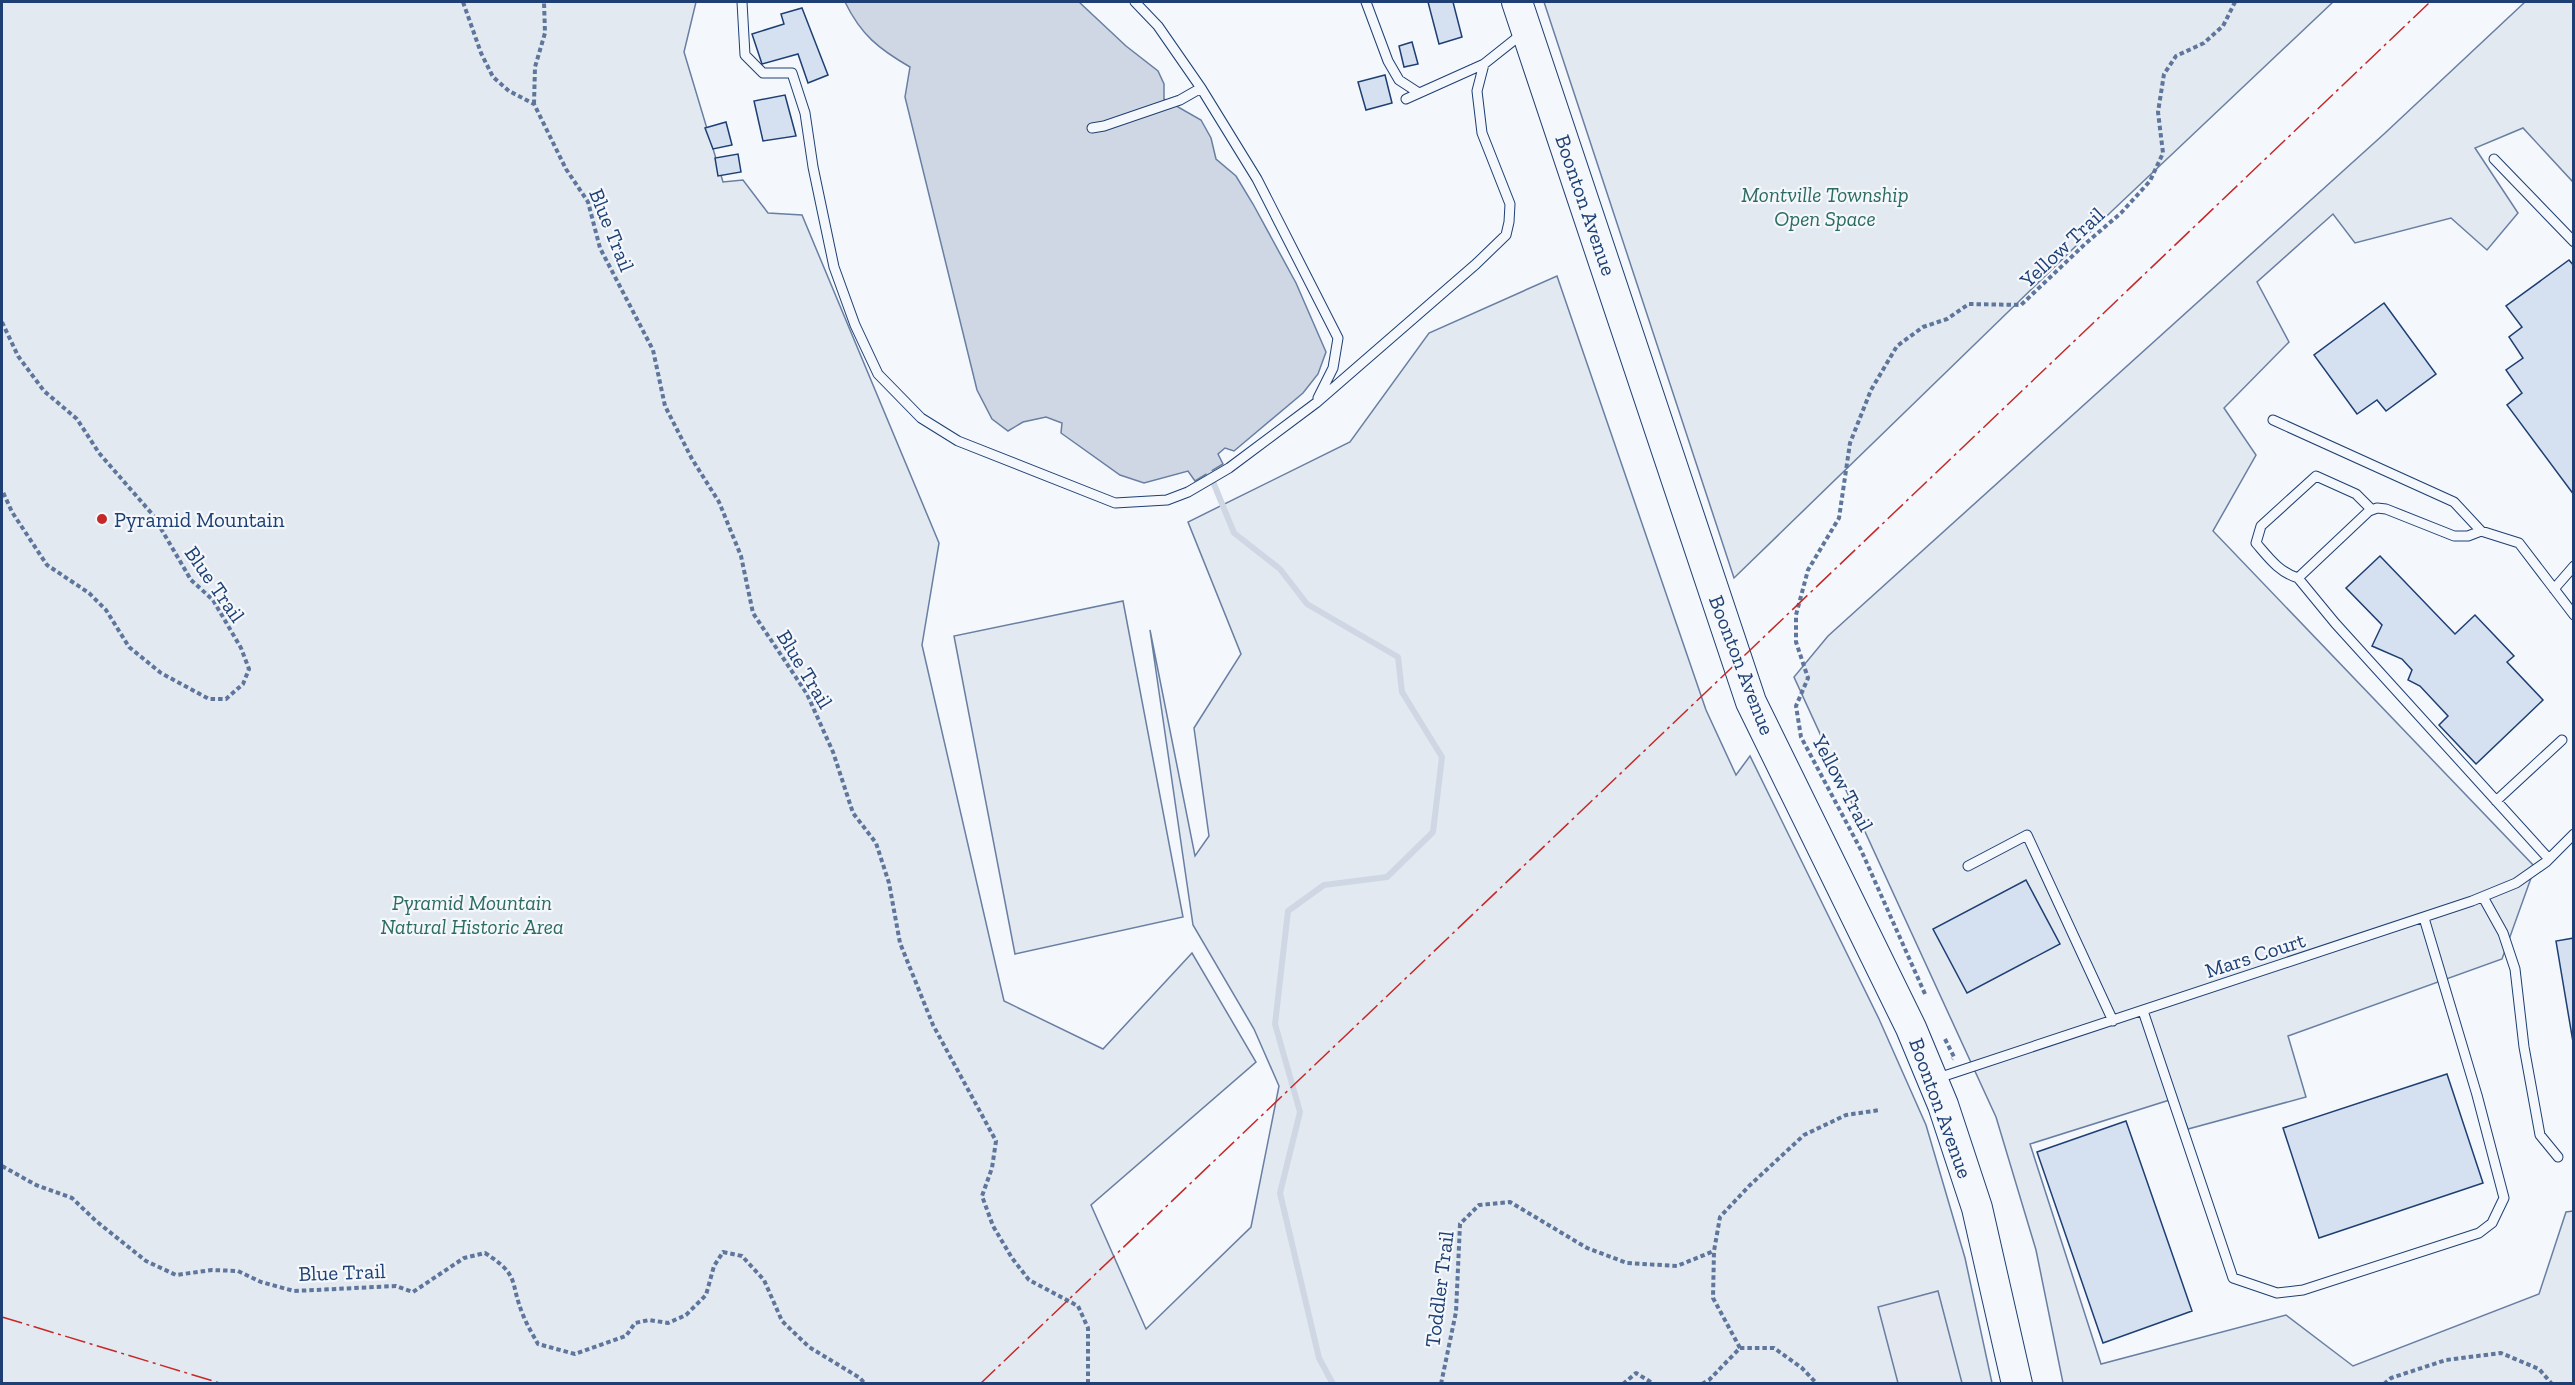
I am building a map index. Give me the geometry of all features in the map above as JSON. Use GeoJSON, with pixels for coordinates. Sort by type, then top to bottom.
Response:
{"type":"FeatureCollection","features":[{"type":"Feature","properties":{"kind":"main road","name":"Boonton Avenue"},"geometry":{"type":"LineString","coordinates":[[1517,2],[1751,702],[1911,1028],[1933,1080],[1977,1208],[2018,1383]]}},
{"type":"Feature","properties":{"kind":"lane"},"geometry":{"type":"LineString","coordinates":[[742,2],[745,55],[763,73],[792,74],[805,113],[813,167],[834,267],[855,325],[878,374],[921,418],[958,441],[1115,503],[1167,500],[1188,492],[1229,468],[1316,403],[1476,264],[1506,235],[1510,204],[1482,132],[1477,91],[1485,64]]}},
{"type":"Feature","properties":{"kind":"lane"},"geometry":{"type":"LineString","coordinates":[[1135,2],[1158,26],[1201,88],[1257,179],[1338,338],[1333,368],[1316,403]]}},
{"type":"Feature","properties":{"kind":"lane"},"geometry":{"type":"LineString","coordinates":[[1366,2],[1388,61],[1399,80],[1419,93]]}},
{"type":"Feature","properties":{"kind":"lane"},"geometry":{"type":"LineString","coordinates":[[1406,99],[1485,64],[1527,30]]}},
{"type":"Feature","properties":{"kind":"lane"},"geometry":{"type":"LineString","coordinates":[[1092,128],[1180,100],[1201,88]]}},
{"type":"Feature","properties":{"kind":"lane"},"geometry":{"type":"LineString","coordinates":[[2494,159],[2574,242]]}},
{"type":"Feature","properties":{"kind":"lane"},"geometry":{"type":"LineString","coordinates":[[2273,420],[2454,502],[2481,531],[2519,543],[2574,615]]}},
{"type":"Feature","properties":{"kind":"lane"},"geometry":{"type":"LineString","coordinates":[[2372,509],[2356,494],[2316,476],[2260,526],[2256,543],[2275,565],[2286,574],[2298,578],[2549,859]]}},
{"type":"Feature","properties":{"kind":"lane"},"geometry":{"type":"LineString","coordinates":[[2298,578],[2372,509],[2386,509],[2454,536],[2468,536],[2481,531]]}},
{"type":"Feature","properties":{"kind":"lane"},"geometry":{"type":"LineString","coordinates":[[2554,589],[2574,566]]}},
{"type":"Feature","properties":{"kind":"lane"},"geometry":{"type":"LineString","coordinates":[[2496,801],[2562,740]]}},
{"type":"Feature","properties":{"kind":"lane","name":"Mars Court"},"geometry":{"type":"LineString","coordinates":[[1933,1080],[2483,897],[2516,883],[2549,859],[2574,834]]}},
{"type":"Feature","properties":{"kind":"lane"},"geometry":{"type":"LineString","coordinates":[[1968,866],[2027,835],[2113,1021]]}},
{"type":"Feature","properties":{"kind":"lane"},"geometry":{"type":"LineString","coordinates":[[2483,897],[2503,933],[2515,969],[2524,1047],[2540,1135],[2558,1156]]}},
{"type":"Feature","properties":{"kind":"lane"},"geometry":{"type":"LineString","coordinates":[[2143,1011],[2233,1278],[2277,1293],[2302,1290],[2451,1244],[2479,1233],[2492,1223],[2504,1198],[2424,918]]}},
{"type":"Feature","properties":{"kind":"path"},"geometry":{"type":"LineString","coordinates":[[463,2],[471,18],[481,53],[493,77],[509,92],[534,104],[535,67],[545,33],[544,2]]}},
{"type":"Feature","properties":{"kind":"path","name":"Yellow Trail"},"geometry":{"type":"LineString","coordinates":[[1927,1000],[1902,938],[1861,850],[1801,737],[1796,706],[1808,678],[1796,642],[1796,615],[1808,570],[1839,518],[1850,443],[1871,390],[1897,346],[1923,327],[1947,319],[1969,304],[2021,305],[2121,213],[2150,181],[2163,153],[2158,112],[2164,74],[2176,56],[2204,43],[2223,26],[2235,2]]}},
{"type":"Feature","properties":{"kind":"path","name":"Blue Trail"},"geometry":{"type":"LineString","coordinates":[[534,104],[567,169],[588,202],[600,248],[652,350],[665,406],[692,459],[719,501],[741,556],[753,613],[807,694],[833,753],[853,813],[876,843],[889,883],[900,943],[908,963],[933,1025],[996,1141],[992,1168],[982,1196],[993,1226],[1012,1258],[1029,1280],[1078,1306],[1088,1328],[1088,1383]]}},
{"type":"Feature","properties":{"kind":"path","name":"Blue Trail"},"geometry":{"type":"LineString","coordinates":[[2,322],[18,356],[44,391],[77,419],[99,453],[153,515],[191,580],[213,600],[241,648],[249,669],[243,684],[226,699],[209,699],[161,673],[137,654],[129,647],[105,610],[89,593],[47,565],[12,512],[2,490]]}},
{"type":"Feature","properties":{"kind":"path"},"geometry":{"type":"LineString","coordinates":[[1933,1080],[1954,1057],[1940,1030]]}},
{"type":"Feature","properties":{"kind":"path"},"geometry":{"type":"LineString","coordinates":[[1740,1348],[1713,1298],[1714,1251],[1720,1217],[1749,1186],[1804,1135],[1846,1115],[1880,1110]]}},
{"type":"Feature","properties":{"kind":"path","name":"Blue Trail"},"geometry":{"type":"LineString","coordinates":[[2,1166],[36,1185],[72,1198],[96,1221],[146,1261],[176,1275],[212,1270],[238,1271],[261,1282],[294,1291],[396,1286],[413,1292],[464,1257],[485,1253],[504,1265],[516,1284],[522,1314],[538,1344],[576,1354],[626,1336],[635,1323],[649,1320],[668,1323],[686,1315],[706,1295],[714,1266],[723,1252],[742,1256],[764,1280],[782,1321],[809,1347],[865,1383]]}},
{"type":"Feature","properties":{"kind":"path","name":"Toddler Trail"},"geometry":{"type":"LineString","coordinates":[[1441,1383],[1456,1312],[1460,1224],[1479,1205],[1510,1202],[1587,1248],[1627,1263],[1677,1266],[1714,1251]]}},
{"type":"Feature","properties":{"kind":"path"},"geometry":{"type":"LineString","coordinates":[[1702,1383],[1708,1380],[1740,1348],[1774,1348],[1802,1368],[1817,1383]]}},
{"type":"Feature","properties":{"kind":"path"},"geometry":{"type":"LineString","coordinates":[[2384,1383],[2391,1378],[2446,1360],[2501,1353],[2540,1369],[2552,1383]]}},
{"type":"Feature","properties":{"kind":"path"},"geometry":{"type":"LineString","coordinates":[[1623,1383],[1636,1373],[1653,1383]]}},
{"type":"Feature","properties":{"kind":"green space","name":"Pyramid Mountain Natural Historic Area"},"geometry":{"type":"Polygon","coordinates":[[[2,2],[696,2],[684,52],[723,182],[743,180],[768,213],[802,215],[939,543],[922,645],[1004,1001],[1103,1049],[1192,953],[1256,1062],[1091,1205],[1146,1329],[1251,1227],[1279,1086],[1254,1029],[1193,925],[1150,630],[1195,856],[1209,836],[1194,728],[1241,654],[1188,522],[1350,442],[1429,333],[1557,276],[1706,710],[1736,775],[1750,756],[1879,1019],[1926,1125],[1965,1258],[1992,1383],[2,1384],[2,2]]]}},
{"type":"Feature","properties":{"kind":"green space","name":"Montville Township Open Space"},"geometry":{"type":"Polygon","coordinates":[[[1544,2],[2333,2],[2113,210],[1734,578],[1544,2]]]}},
{"type":"Feature","properties":{"kind":"green space"},"geometry":{"type":"Polygon","coordinates":[[[2525,2],[2573,2],[2573,182],[2523,128],[2475,148],[2518,213],[2487,250],[2451,218],[2355,243],[2333,214],[2257,282],[2289,342],[2224,408],[2256,455],[2213,531],[2535,867],[2502,959],[2288,1036],[2306,1097],[2188,1129],[2176,1098],[2030,1144],[2101,1364],[2286,1315],[2353,1366],[2539,1294],[2566,1212],[2573,1211],[2573,1383],[2063,1383],[2036,1250],[1996,1117],[1794,677],[1828,636],[2384,134],[2525,2]]]}},
{"type":"Feature","properties":{"kind":"green space"},"geometry":{"type":"Polygon","coordinates":[[[1123,601],[1183,917],[1015,954],[954,636],[1123,601]]]}},
{"type":"Feature","properties":{"kind":"shaded area"},"geometry":{"type":"Polygon","coordinates":[[[845,2],[1079,2],[1126,46],[1158,71],[1164,84],[1164,99],[1201,120],[1211,138],[1216,159],[1236,176],[1253,204],[1296,283],[1326,352],[1318,374],[1303,393],[1234,451],[1225,448],[1218,454],[1223,464],[1195,481],[1188,471],[1144,483],[1120,475],[1061,433],[1062,423],[1046,417],[1023,422],[1008,431],[992,419],[977,390],[905,97],[910,67],[889,54],[864,32],[845,2]]]}},
{"type":"Feature","properties":{"kind":"shaded area"},"geometry":{"type":"Polygon","coordinates":[[[1938,1291],[1962,1383],[1898,1383],[1878,1307],[1938,1291]]]}},
{"type":"Feature","properties":{"kind":"building"},"geometry":{"type":"Polygon","coordinates":[[[1428,2],[1453,2],[1462,37],[1439,44],[1428,2]]]}},
{"type":"Feature","properties":{"kind":"building"},"geometry":{"type":"Polygon","coordinates":[[[802,8],[828,75],[808,83],[798,54],[762,64],[752,34],[784,24],[781,14],[802,8]]]}},
{"type":"Feature","properties":{"kind":"building"},"geometry":{"type":"Polygon","coordinates":[[[1412,42],[1418,64],[1404,67],[1399,46],[1412,42]]]}},
{"type":"Feature","properties":{"kind":"building"},"geometry":{"type":"Polygon","coordinates":[[[1385,75],[1392,103],[1366,110],[1358,82],[1385,75]]]}},
{"type":"Feature","properties":{"kind":"building"},"geometry":{"type":"Polygon","coordinates":[[[785,95],[796,136],[763,141],[754,101],[785,95]]]}},
{"type":"Feature","properties":{"kind":"building"},"geometry":{"type":"Polygon","coordinates":[[[726,122],[732,145],[713,149],[705,128],[726,122]]]}},
{"type":"Feature","properties":{"kind":"building"},"geometry":{"type":"Polygon","coordinates":[[[738,154],[741,172],[718,176],[715,158],[738,154]]]}},
{"type":"Feature","properties":{"kind":"building"},"geometry":{"type":"Polygon","coordinates":[[[2569,260],[2574,266],[2574,495],[2507,405],[2522,393],[2506,370],[2523,358],[2509,337],[2522,327],[2506,306],[2569,260]]]}},
{"type":"Feature","properties":{"kind":"building"},"geometry":{"type":"Polygon","coordinates":[[[2384,303],[2436,374],[2386,411],[2377,400],[2357,414],[2314,355],[2384,303]]]}},
{"type":"Feature","properties":{"kind":"building"},"geometry":{"type":"Polygon","coordinates":[[[2380,556],[2455,634],[2475,615],[2514,656],[2507,662],[2543,700],[2476,764],[2439,725],[2448,716],[2420,686],[2408,680],[2412,670],[2402,659],[2372,646],[2382,625],[2346,588],[2380,556]]]}},
{"type":"Feature","properties":{"kind":"building"},"geometry":{"type":"Polygon","coordinates":[[[2026,880],[2060,944],[1967,993],[1933,929],[2026,880]]]}},
{"type":"Feature","properties":{"kind":"building"},"geometry":{"type":"Polygon","coordinates":[[[2574,938],[2574,1048],[2556,941],[2574,938]]]}},
{"type":"Feature","properties":{"kind":"building"},"geometry":{"type":"Polygon","coordinates":[[[2447,1074],[2483,1183],[2319,1238],[2283,1128],[2447,1074]]]}},
{"type":"Feature","properties":{"kind":"building"},"geometry":{"type":"Polygon","coordinates":[[[2126,1121],[2192,1311],[2103,1343],[2037,1152],[2126,1121]]]}},
{"type":"Feature","properties":{"kind":"waterway"},"geometry":{"type":"LineString","coordinates":[[1209,472],[1234,533],[1280,569],[1307,604],[1398,657],[1402,692],[1442,757],[1433,832],[1387,877],[1324,885],[1288,911],[1275,1024],[1300,1112],[1280,1193],[1319,1358],[1333,1384]]}},
{"type":"Feature","properties":{"kind":"power"},"geometry":{"type":"LineString","coordinates":[[980,1384],[2430,2]]}},
{"type":"Feature","properties":{"kind":"power"},"geometry":{"type":"LineString","coordinates":[[2,1317],[223,1384]]}},
{"type":"Feature","properties":{"kind":"place","name":"Pyramid Mountain"},"geometry":{"type":"Point","coordinates":[102,519]}}]}
